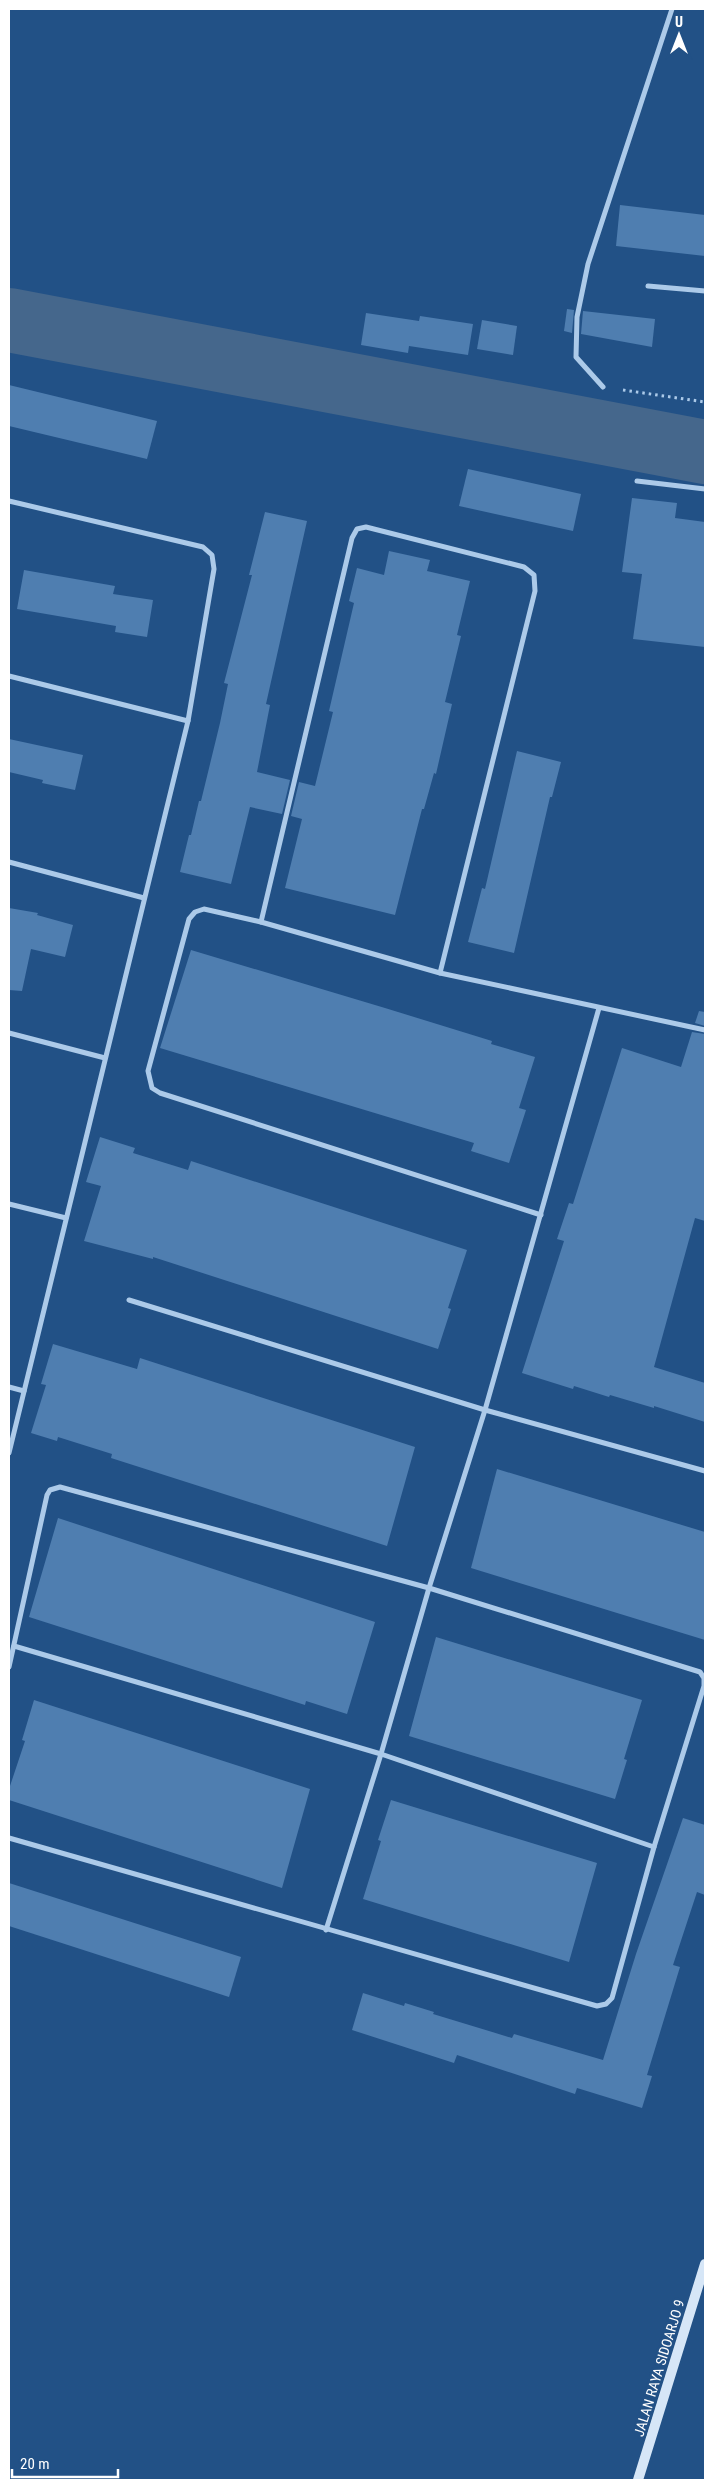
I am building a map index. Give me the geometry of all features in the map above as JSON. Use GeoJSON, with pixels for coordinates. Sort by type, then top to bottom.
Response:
{"type":"FeatureCollection","features":[{"type":"Feature","properties":{"kind":"street"},"geometry":{"type":"LineString","coordinates":[[603,387],[576,356],[577,317],[588,264],[672,9]]}},
{"type":"Feature","properties":{"kind":"street"},"geometry":{"type":"LineString","coordinates":[[648,286],[705,290]]}},
{"type":"Feature","properties":{"kind":"street"},"geometry":{"type":"LineString","coordinates":[[637,481],[705,489]]}},
{"type":"Feature","properties":{"kind":"street"},"geometry":{"type":"LineString","coordinates":[[9,501],[203,547],[212,555],[214,569],[188,721],[9,1453]]}},
{"type":"Feature","properties":{"kind":"street"},"geometry":{"type":"LineString","coordinates":[[260,922],[352,538],[357,529],[366,527],[524,568],[534,575],[535,592],[440,972]]}},
{"type":"Feature","properties":{"kind":"street"},"geometry":{"type":"LineString","coordinates":[[9,676],[188,721]]}},
{"type":"Feature","properties":{"kind":"street"},"geometry":{"type":"LineString","coordinates":[[9,862],[144,898]]}},
{"type":"Feature","properties":{"kind":"street"},"geometry":{"type":"LineString","coordinates":[[541,1215],[170,1096],[152,1088],[148,1071],[189,919],[195,912],[204,909],[260,922],[440,972],[705,1030]]}},
{"type":"Feature","properties":{"kind":"street"},"geometry":{"type":"LineString","coordinates":[[326,1930],[381,1754],[428,1588],[485,1410],[599,1008]]}},
{"type":"Feature","properties":{"kind":"street"},"geometry":{"type":"LineString","coordinates":[[9,1033],[105,1058]]}},
{"type":"Feature","properties":{"kind":"street"},"geometry":{"type":"LineString","coordinates":[[9,1204],[66,1218]]}},
{"type":"Feature","properties":{"kind":"street"},"geometry":{"type":"LineString","coordinates":[[129,1300],[485,1410],[705,1471]]}},
{"type":"Feature","properties":{"kind":"street"},"geometry":{"type":"LineString","coordinates":[[9,1387],[24,1391]]}},
{"type":"Feature","properties":{"kind":"street"},"geometry":{"type":"LineString","coordinates":[[9,1668],[47,1495],[50,1490],[60,1487],[428,1588],[700,1672],[704,1678],[704,1686],[654,1847],[612,1998],[606,2004],[597,2006],[9,1838]]}},
{"type":"Feature","properties":{"kind":"street"},"geometry":{"type":"LineString","coordinates":[[14,1646],[381,1754],[654,1847]]}},
{"type":"Feature","properties":{"kind":"street","name":"JALAN RAYA SIDOARJO 9"},"geometry":{"type":"LineString","coordinates":[[638,2480],[705,2264]]}},
{"type":"Feature","properties":{"kind":"path"},"geometry":{"type":"LineString","coordinates":[[603,387],[705,402]]}},
{"type":"Feature","properties":{"kind":"building"},"geometry":{"type":"Polygon","coordinates":[[[620,205],[705,215],[705,256],[616,246],[620,205]]]}},
{"type":"Feature","properties":{"kind":"building"},"geometry":{"type":"Polygon","coordinates":[[[567,309],[574,310],[572,333],[564,331],[567,309]]]}},
{"type":"Feature","properties":{"kind":"building"},"geometry":{"type":"Polygon","coordinates":[[[583,311],[655,319],[652,347],[581,334],[583,311]]]}},
{"type":"Feature","properties":{"kind":"building"},"geometry":{"type":"Polygon","coordinates":[[[366,313],[419,321],[420,316],[473,324],[468,355],[409,346],[408,353],[361,345],[366,313]]]}},
{"type":"Feature","properties":{"kind":"building"},"geometry":{"type":"Polygon","coordinates":[[[482,320],[517,326],[513,355],[477,349],[482,320]]]}},
{"type":"Feature","properties":{"kind":"building"},"geometry":{"type":"Polygon","coordinates":[[[9,385],[157,421],[147,459],[9,426],[9,385]]]}},
{"type":"Feature","properties":{"kind":"building"},"geometry":{"type":"Polygon","coordinates":[[[468,469],[581,494],[573,531],[459,506],[468,469]]]}},
{"type":"Feature","properties":{"kind":"building"},"geometry":{"type":"Polygon","coordinates":[[[632,498],[677,503],[675,518],[705,522],[705,647],[633,639],[642,574],[622,572],[632,498]]]}},
{"type":"Feature","properties":{"kind":"building"},"geometry":{"type":"Polygon","coordinates":[[[265,512],[307,521],[266,704],[270,705],[257,772],[290,780],[282,814],[250,807],[231,884],[180,872],[199,801],[201,801],[220,723],[228,684],[224,683],[252,575],[249,575],[265,512]]]}},
{"type":"Feature","properties":{"kind":"building"},"geometry":{"type":"Polygon","coordinates":[[[389,551],[430,560],[427,571],[470,581],[457,635],[461,636],[445,702],[452,704],[436,774],[434,773],[424,809],[422,809],[395,915],[285,888],[302,819],[291,816],[299,782],[315,786],[333,712],[329,711],[354,603],[349,601],[357,568],[384,575],[389,551]]]}},
{"type":"Feature","properties":{"kind":"building"},"geometry":{"type":"Polygon","coordinates":[[[24,570],[115,586],[113,594],[153,600],[147,637],[115,632],[116,626],[17,609],[24,570]]]}},
{"type":"Feature","properties":{"kind":"building"},"geometry":{"type":"Polygon","coordinates":[[[9,739],[83,755],[75,790],[42,783],[43,780],[9,772],[9,739]]]}},
{"type":"Feature","properties":{"kind":"building"},"geometry":{"type":"Polygon","coordinates":[[[517,751],[561,762],[552,797],[550,797],[514,953],[468,942],[482,888],[485,889],[517,751]]]}},
{"type":"Feature","properties":{"kind":"building"},"geometry":{"type":"Polygon","coordinates":[[[9,908],[38,913],[37,915],[73,925],[65,957],[31,949],[22,991],[9,990],[9,908]]]}},
{"type":"Feature","properties":{"kind":"building"},"geometry":{"type":"Polygon","coordinates":[[[191,950],[492,1041],[491,1044],[535,1057],[519,1108],[526,1110],[509,1163],[471,1151],[474,1143],[160,1048],[191,950]]]}},
{"type":"Feature","properties":{"kind":"building"},"geometry":{"type":"Polygon","coordinates":[[[699,1011],[705,1012],[705,1026],[695,1023],[699,1011]]]}},
{"type":"Feature","properties":{"kind":"building"},"geometry":{"type":"Polygon","coordinates":[[[692,1032],[705,1034],[705,1221],[695,1218],[654,1367],[705,1383],[705,1422],[654,1406],[654,1408],[610,1395],[609,1397],[574,1386],[573,1389],[522,1373],[564,1241],[557,1239],[569,1203],[573,1204],[622,1048],[681,1067],[692,1032]]]}},
{"type":"Feature","properties":{"kind":"building"},"geometry":{"type":"Polygon","coordinates":[[[100,1137],[135,1148],[133,1153],[188,1170],[191,1161],[467,1250],[448,1308],[451,1309],[438,1349],[153,1257],[153,1259],[84,1241],[101,1186],[86,1182],[100,1137]]]}},
{"type":"Feature","properties":{"kind":"building"},"geometry":{"type":"Polygon","coordinates":[[[53,1344],[137,1369],[140,1358],[415,1447],[387,1546],[111,1458],[112,1454],[58,1437],[57,1441],[31,1433],[46,1385],[41,1384],[53,1344]]]}},
{"type":"Feature","properties":{"kind":"building"},"geometry":{"type":"Polygon","coordinates":[[[497,1469],[705,1532],[705,1640],[471,1568],[497,1469]]]}},
{"type":"Feature","properties":{"kind":"building"},"geometry":{"type":"Polygon","coordinates":[[[58,1518],[375,1622],[347,1714],[306,1701],[305,1705],[29,1617],[58,1518]]]}},
{"type":"Feature","properties":{"kind":"building"},"geometry":{"type":"Polygon","coordinates":[[[436,1637],[642,1700],[624,1759],[627,1760],[615,1799],[409,1736],[436,1637]]]}},
{"type":"Feature","properties":{"kind":"building"},"geometry":{"type":"Polygon","coordinates":[[[34,1700],[310,1789],[282,1888],[9,1800],[9,1789],[25,1741],[22,1740],[34,1700]]]}},
{"type":"Feature","properties":{"kind":"building"},"geometry":{"type":"Polygon","coordinates":[[[391,1800],[597,1863],[569,1962],[363,1899],[381,1841],[378,1840],[391,1800]]]}},
{"type":"Feature","properties":{"kind":"building"},"geometry":{"type":"Polygon","coordinates":[[[683,1818],[705,1825],[705,1895],[697,1892],[673,1965],[680,1967],[647,2075],[652,2076],[642,2108],[577,2088],[575,2094],[457,2055],[454,2063],[352,2030],[363,1993],[404,2006],[405,2003],[434,2012],[433,2014],[512,2038],[514,2034],[603,2060],[636,1954],[683,1818]]]}},
{"type":"Feature","properties":{"kind":"building"},"geometry":{"type":"Polygon","coordinates":[[[9,1883],[241,1957],[229,1997],[9,1926],[9,1883]]]}},
{"type":"Feature","properties":{"kind":"waterway"},"geometry":{"type":"LineString","coordinates":[[9,320],[705,452]]}}]}
